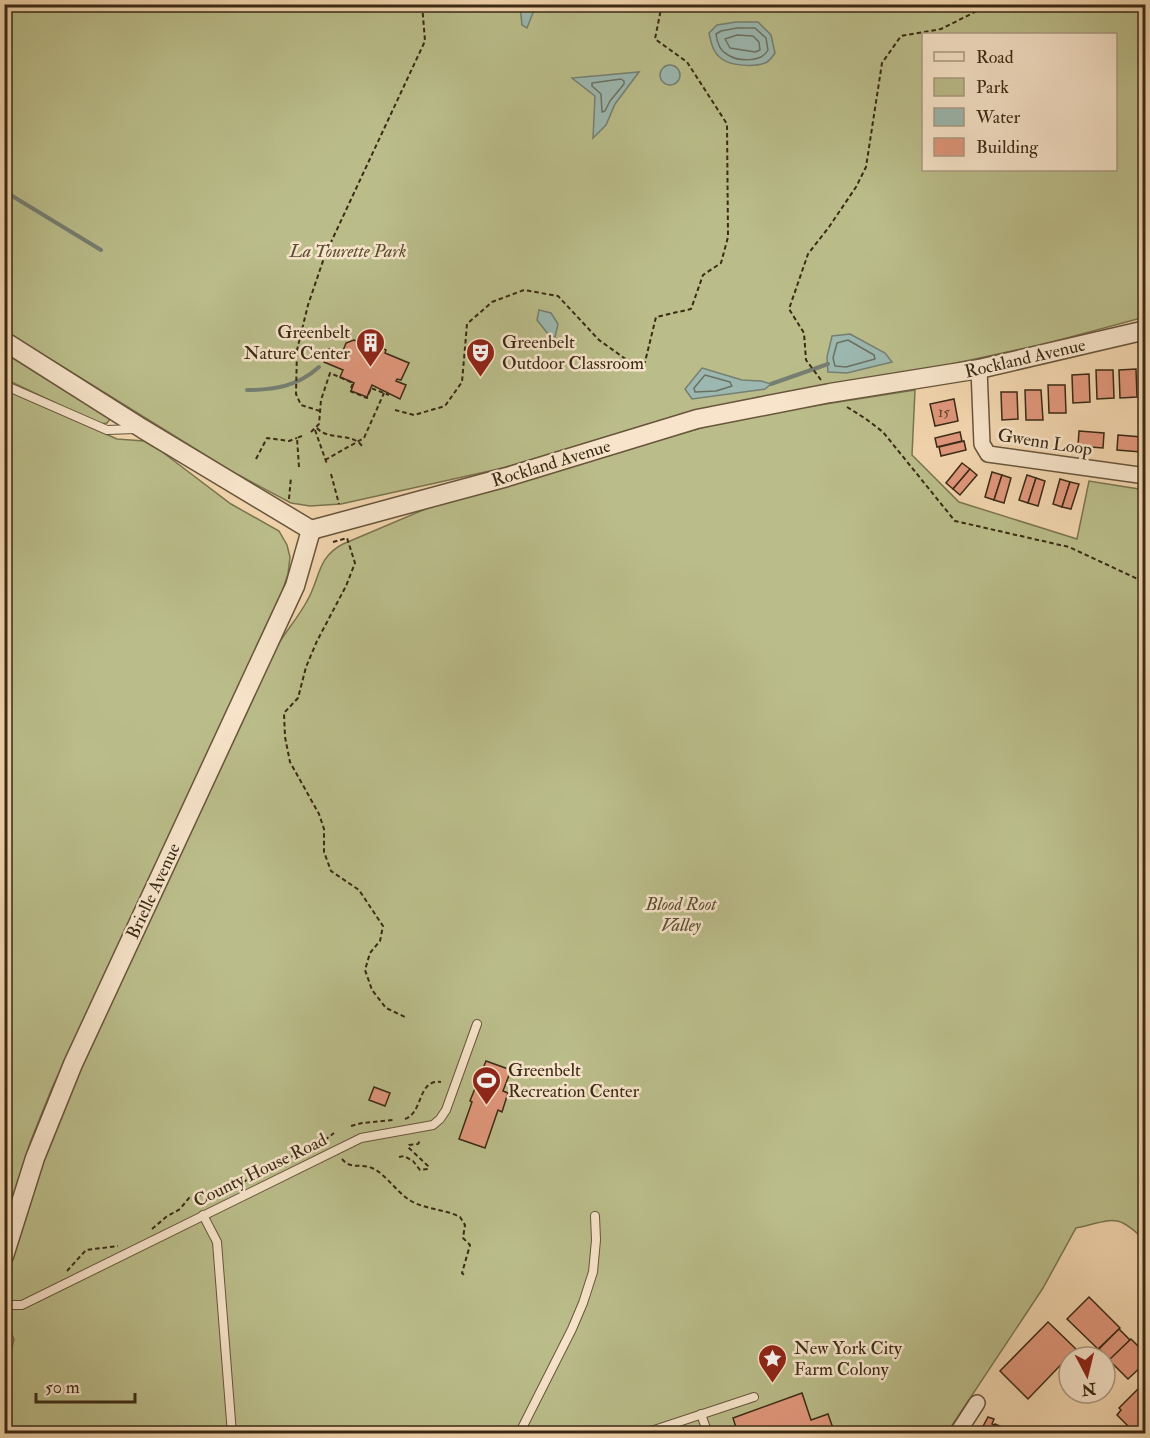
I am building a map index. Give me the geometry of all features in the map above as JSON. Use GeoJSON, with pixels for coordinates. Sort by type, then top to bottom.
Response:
{"type":"FeatureCollection","features":[{"type":"Feature","properties":{"kind":"street","name":"Rockland Avenue"},"geometry":{"type":"LineString","coordinates":[[311,530],[507,477],[697,419],[787,401],[979,369],[1146,330]]}},
{"type":"Feature","properties":{"kind":"street"},"geometry":{"type":"LineString","coordinates":[[4,340],[143,429],[311,530]]}},
{"type":"Feature","properties":{"kind":"street","name":"Gwenn Loop"},"geometry":{"type":"LineString","coordinates":[[979,369],[982,444],[988,454],[1146,476]]}},
{"type":"Feature","properties":{"kind":"street","name":"Brielle Avenue"},"geometry":{"type":"LineString","coordinates":[[4,1256],[32,1168],[69,1074],[295,586],[311,530]]}},
{"type":"Feature","properties":{"kind":"street"},"geometry":{"type":"LineString","coordinates":[[957,1434],[977,1403]]}},
{"type":"Feature","properties":{"kind":"lane"},"geometry":{"type":"LineString","coordinates":[[4,385],[107,430],[143,429]]}},
{"type":"Feature","properties":{"kind":"lane","name":"County House Road"},"geometry":{"type":"LineString","coordinates":[[4,1305],[22,1305],[361,1138],[433,1125],[446,1110],[477,1024]]}},
{"type":"Feature","properties":{"kind":"lane"},"geometry":{"type":"LineString","coordinates":[[203,1215],[217,1242],[232,1434]]}},
{"type":"Feature","properties":{"kind":"lane"},"geometry":{"type":"LineString","coordinates":[[519,1434],[583,1303],[593,1272],[597,1240],[595,1215]]}},
{"type":"Feature","properties":{"kind":"lane"},"geometry":{"type":"LineString","coordinates":[[642,1434],[754,1397]]}},
{"type":"Feature","properties":{"kind":"lane"},"geometry":{"type":"LineString","coordinates":[[701,1414],[708,1434]]}},
{"type":"Feature","properties":{"kind":"path"},"geometry":{"type":"LineString","coordinates":[[320,411],[301,405],[297,398],[298,339],[325,255],[425,42],[422,4]]}},
{"type":"Feature","properties":{"kind":"path"},"geometry":{"type":"LineString","coordinates":[[395,411],[414,416],[445,406],[462,382],[466,324],[492,302],[524,290],[558,296],[599,340],[634,365],[645,362],[656,318],[691,309],[703,275],[721,263],[728,237],[727,124],[687,62],[655,39],[662,4]]}},
{"type":"Feature","properties":{"kind":"path"},"geometry":{"type":"LineString","coordinates":[[816,373],[806,360],[804,333],[789,309],[808,254],[829,228],[856,187],[866,167],[882,63],[901,36],[941,29],[991,4]]}},
{"type":"Feature","properties":{"kind":"path"},"geometry":{"type":"LineString","coordinates":[[384,393],[367,432],[359,442],[326,462],[316,428],[323,389],[330,373],[353,383],[350,391],[367,398],[371,388],[384,393],[389,395]]}},
{"type":"Feature","properties":{"kind":"path"},"geometry":{"type":"LineString","coordinates":[[847,407],[866,418],[883,432],[955,521],[1069,547],[1142,581],[1146,586]]}},
{"type":"Feature","properties":{"kind":"path"},"geometry":{"type":"LineString","coordinates":[[316,428],[324,434],[359,442],[362,446]]}},
{"type":"Feature","properties":{"kind":"path"},"geometry":{"type":"LineString","coordinates":[[311,432],[316,428]]}},
{"type":"Feature","properties":{"kind":"path"},"geometry":{"type":"LineString","coordinates":[[256,459],[267,438],[289,441],[304,435]]}},
{"type":"Feature","properties":{"kind":"path"},"geometry":{"type":"LineString","coordinates":[[297,438],[299,467]]}},
{"type":"Feature","properties":{"kind":"path"},"geometry":{"type":"LineString","coordinates":[[331,474],[339,504]]}},
{"type":"Feature","properties":{"kind":"path"},"geometry":{"type":"LineString","coordinates":[[289,502],[291,477]]}},
{"type":"Feature","properties":{"kind":"path"},"geometry":{"type":"LineString","coordinates":[[333,542],[347,538],[355,562],[346,586],[306,667],[298,698],[284,713],[285,737],[290,762],[319,814],[324,829],[324,852],[331,871],[359,890],[383,926],[380,941],[370,953],[365,970],[372,990],[386,1008],[405,1017]]}},
{"type":"Feature","properties":{"kind":"path"},"geometry":{"type":"LineString","coordinates":[[401,1119],[409,1117],[416,1110],[427,1085],[434,1081],[441,1082]]}},
{"type":"Feature","properties":{"kind":"path"},"geometry":{"type":"LineString","coordinates":[[351,1126],[397,1120]]}},
{"type":"Feature","properties":{"kind":"path"},"geometry":{"type":"LineString","coordinates":[[264,1169],[321,1143],[334,1133]]}},
{"type":"Feature","properties":{"kind":"path"},"geometry":{"type":"LineString","coordinates":[[399,1157],[404,1156],[410,1159],[420,1170],[428,1169],[428,1166],[408,1147],[411,1144],[418,1144],[421,1139]]}},
{"type":"Feature","properties":{"kind":"path"},"geometry":{"type":"LineString","coordinates":[[341,1158],[350,1166],[373,1168],[398,1192],[415,1203],[460,1217],[465,1225],[463,1238],[470,1245],[462,1273],[466,1277]]}},
{"type":"Feature","properties":{"kind":"path"},"geometry":{"type":"LineString","coordinates":[[147,1234],[158,1223],[180,1209],[189,1198],[236,1186],[252,1177]]}},
{"type":"Feature","properties":{"kind":"path"},"geometry":{"type":"LineString","coordinates":[[62,1275],[86,1250],[120,1245]]}},
{"type":"Feature","properties":{"kind":"green space","name":"La Tourette Park"},"geometry":{"type":"Polygon","coordinates":[[[5,5],[1145,5],[1145,317],[1041,345],[895,376],[759,397],[688,412],[503,468],[341,504],[310,506],[291,503],[231,471],[5,331],[5,5]]]}},
{"type":"Feature","properties":{"kind":"green space"},"geometry":{"type":"Polygon","coordinates":[[[4,350],[95,407],[110,419],[107,423],[100,424],[5,379],[4,350]]]}},
{"type":"Feature","properties":{"kind":"green space"},"geometry":{"type":"Polygon","coordinates":[[[5,390],[117,439],[144,441],[161,451],[231,504],[279,531],[287,545],[290,557],[288,574],[278,604],[52,1088],[30,1143],[5,1227],[5,390]]]}},
{"type":"Feature","properties":{"kind":"green space","name":"Blood Root Valley"},"geometry":{"type":"Polygon","coordinates":[[[915,390],[912,455],[959,502],[1077,539],[1089,481],[1145,490],[1145,1241],[1121,1222],[1107,1221],[1076,1228],[1043,1288],[947,1433],[5,1434],[5,1376],[14,1339],[7,1325],[7,1277],[39,1170],[93,1039],[276,648],[307,601],[328,555],[343,544],[442,502],[736,418],[915,390]]]}},
{"type":"Feature","properties":{"kind":"water"},"geometry":{"type":"Polygon","coordinates":[[[520,5],[536,5],[527,28],[522,25],[520,5]]]}},
{"type":"Feature","properties":{"kind":"water"},"geometry":{"type":"Polygon","coordinates":[[[758,22],[771,35],[775,53],[768,61],[755,65],[743,65],[726,61],[716,54],[709,33],[717,25],[758,22]]]}},
{"type":"Feature","properties":{"kind":"water"},"geometry":{"type":"Polygon","coordinates":[[[670,65],[677,68],[680,75],[677,82],[670,85],[663,82],[660,75],[663,68],[670,65]]]}},
{"type":"Feature","properties":{"kind":"water"},"geometry":{"type":"Polygon","coordinates":[[[639,72],[615,104],[606,125],[593,138],[595,96],[572,78],[639,72]]]}},
{"type":"Feature","properties":{"kind":"water"},"geometry":{"type":"Polygon","coordinates":[[[539,310],[551,313],[558,324],[555,337],[548,334],[537,320],[539,310]]]}},
{"type":"Feature","properties":{"kind":"water"},"geometry":{"type":"Polygon","coordinates":[[[850,334],[885,353],[892,362],[847,373],[828,372],[827,357],[832,336],[850,334]]]}},
{"type":"Feature","properties":{"kind":"water"},"geometry":{"type":"Polygon","coordinates":[[[702,368],[742,380],[771,384],[765,389],[692,399],[685,389],[702,368]]]}},
{"type":"Feature","properties":{"kind":"building","name":"Greenbelt Nature Center"},"geometry":{"type":"Polygon","coordinates":[[[354,340],[361,343],[365,351],[370,343],[386,350],[385,353],[409,363],[401,380],[396,381],[406,385],[400,399],[372,385],[367,397],[351,391],[354,383],[340,377],[343,370],[324,362],[329,349],[345,355],[343,351],[346,343],[354,340]]]}},
{"type":"Feature","properties":{"kind":"building"},"geometry":{"type":"Polygon","coordinates":[[[1136,369],[1137,397],[1120,398],[1119,370],[1136,369]]]}},
{"type":"Feature","properties":{"kind":"building"},"geometry":{"type":"Polygon","coordinates":[[[1096,370],[1113,370],[1114,398],[1097,399],[1096,370]]]}},
{"type":"Feature","properties":{"kind":"building"},"geometry":{"type":"Polygon","coordinates":[[[1089,374],[1090,402],[1073,403],[1072,375],[1089,374]]]}},
{"type":"Feature","properties":{"kind":"building"},"geometry":{"type":"Polygon","coordinates":[[[1048,385],[1065,385],[1066,413],[1049,413],[1048,385]]]}},
{"type":"Feature","properties":{"kind":"building"},"geometry":{"type":"Polygon","coordinates":[[[1025,390],[1041,390],[1043,420],[1026,420],[1025,390]]]}},
{"type":"Feature","properties":{"kind":"building"},"geometry":{"type":"Polygon","coordinates":[[[1001,392],[1017,392],[1018,419],[1002,420],[1001,392]]]}},
{"type":"Feature","properties":{"kind":"building"},"geometry":{"type":"Polygon","coordinates":[[[954,399],[958,421],[935,426],[930,404],[954,399]]]}},
{"type":"Feature","properties":{"kind":"building"},"geometry":{"type":"Polygon","coordinates":[[[1079,431],[1104,433],[1103,448],[1078,446],[1079,431]]]}},
{"type":"Feature","properties":{"kind":"building"},"geometry":{"type":"Polygon","coordinates":[[[960,432],[962,441],[937,447],[935,438],[960,432]]]}},
{"type":"Feature","properties":{"kind":"building"},"geometry":{"type":"Polygon","coordinates":[[[1118,435],[1142,437],[1141,452],[1117,450],[1118,435]]]}},
{"type":"Feature","properties":{"kind":"building"},"geometry":{"type":"Polygon","coordinates":[[[964,441],[966,450],[941,456],[939,447],[964,441]]]}},
{"type":"Feature","properties":{"kind":"building"},"geometry":{"type":"Polygon","coordinates":[[[962,463],[970,469],[953,489],[946,483],[962,463]]]}},
{"type":"Feature","properties":{"kind":"building"},"geometry":{"type":"Polygon","coordinates":[[[970,469],[977,475],[960,495],[953,489],[970,469]]]}},
{"type":"Feature","properties":{"kind":"building"},"geometry":{"type":"Polygon","coordinates":[[[992,472],[1002,475],[994,500],[985,497],[992,472]]]}},
{"type":"Feature","properties":{"kind":"building"},"geometry":{"type":"Polygon","coordinates":[[[1002,475],[1011,478],[1004,503],[994,500],[1002,475]]]}},
{"type":"Feature","properties":{"kind":"building"},"geometry":{"type":"Polygon","coordinates":[[[1027,475],[1036,478],[1028,503],[1019,500],[1027,475]]]}},
{"type":"Feature","properties":{"kind":"building"},"geometry":{"type":"Polygon","coordinates":[[[1036,478],[1045,481],[1038,506],[1028,503],[1036,478]]]}},
{"type":"Feature","properties":{"kind":"building"},"geometry":{"type":"Polygon","coordinates":[[[1060,479],[1070,482],[1062,507],[1053,504],[1060,479]]]}},
{"type":"Feature","properties":{"kind":"building"},"geometry":{"type":"Polygon","coordinates":[[[1070,482],[1079,484],[1071,509],[1062,507],[1070,482]]]}},
{"type":"Feature","properties":{"kind":"building","name":"Greenbelt Recreation Center"},"geometry":{"type":"Polygon","coordinates":[[[486,1061],[511,1070],[503,1091],[508,1093],[502,1112],[498,1110],[485,1148],[459,1139],[472,1102],[470,1101],[486,1061]]]}},
{"type":"Feature","properties":{"kind":"building"},"geometry":{"type":"Polygon","coordinates":[[[374,1087],[390,1093],[385,1106],[369,1100],[374,1087]]]}},
{"type":"Feature","properties":{"kind":"building"},"geometry":{"type":"Polygon","coordinates":[[[1089,1297],[1120,1328],[1102,1345],[1094,1345],[1067,1319],[1089,1297]]]}},
{"type":"Feature","properties":{"kind":"building"},"geometry":{"type":"Polygon","coordinates":[[[1048,1322],[1072,1345],[1057,1345],[1057,1369],[1028,1399],[1000,1371],[1048,1322]]]}},
{"type":"Feature","properties":{"kind":"building"},"geometry":{"type":"Polygon","coordinates":[[[1119,1329],[1130,1340],[1117,1353],[1117,1345],[1103,1345],[1119,1329]]]}},
{"type":"Feature","properties":{"kind":"building"},"geometry":{"type":"Polygon","coordinates":[[[1131,1339],[1146,1354],[1146,1362],[1128,1379],[1117,1368],[1117,1352],[1131,1339]]]}},
{"type":"Feature","properties":{"kind":"building"},"geometry":{"type":"Polygon","coordinates":[[[1146,1381],[1146,1433],[1143,1431],[1136,1434],[1117,1415],[1121,1410],[1119,1408],[1146,1381]]]}},
{"type":"Feature","properties":{"kind":"building"},"geometry":{"type":"Polygon","coordinates":[[[802,1393],[811,1420],[828,1414],[835,1434],[738,1434],[733,1418],[802,1393]]]}},
{"type":"Feature","properties":{"kind":"building"},"geometry":{"type":"Polygon","coordinates":[[[988,1417],[994,1419],[991,1434],[979,1434],[988,1417]]]}},
{"type":"Feature","properties":{"kind":"building"},"geometry":{"type":"Polygon","coordinates":[[[995,1424],[1004,1428],[1002,1434],[991,1434],[995,1424]]]}},
{"type":"Feature","properties":{"kind":"waterway"},"geometry":{"type":"LineString","coordinates":[[4,191],[101,250]]}},
{"type":"Feature","properties":{"kind":"waterway"},"geometry":{"type":"LineString","coordinates":[[771,384],[828,364]]}},
{"type":"Feature","properties":{"kind":"waterway"},"geometry":{"type":"LineString","coordinates":[[247,390],[286,386],[303,379],[319,367]]}},
{"type":"Feature","properties":{"kind":"place","name":"Greenbelt Nature Center"},"geometry":{"type":"Point","coordinates":[371,368]}},
{"type":"Feature","properties":{"kind":"place","name":"Greenbelt Outdoor Classroom"},"geometry":{"type":"Point","coordinates":[481,378]}},
{"type":"Feature","properties":{"kind":"place","name":"Greenbelt Recreation Center"},"geometry":{"type":"Point","coordinates":[487,1106]}},
{"type":"Feature","properties":{"kind":"place","name":"New York City Farm Colony"},"geometry":{"type":"Point","coordinates":[773,1384]}}]}
